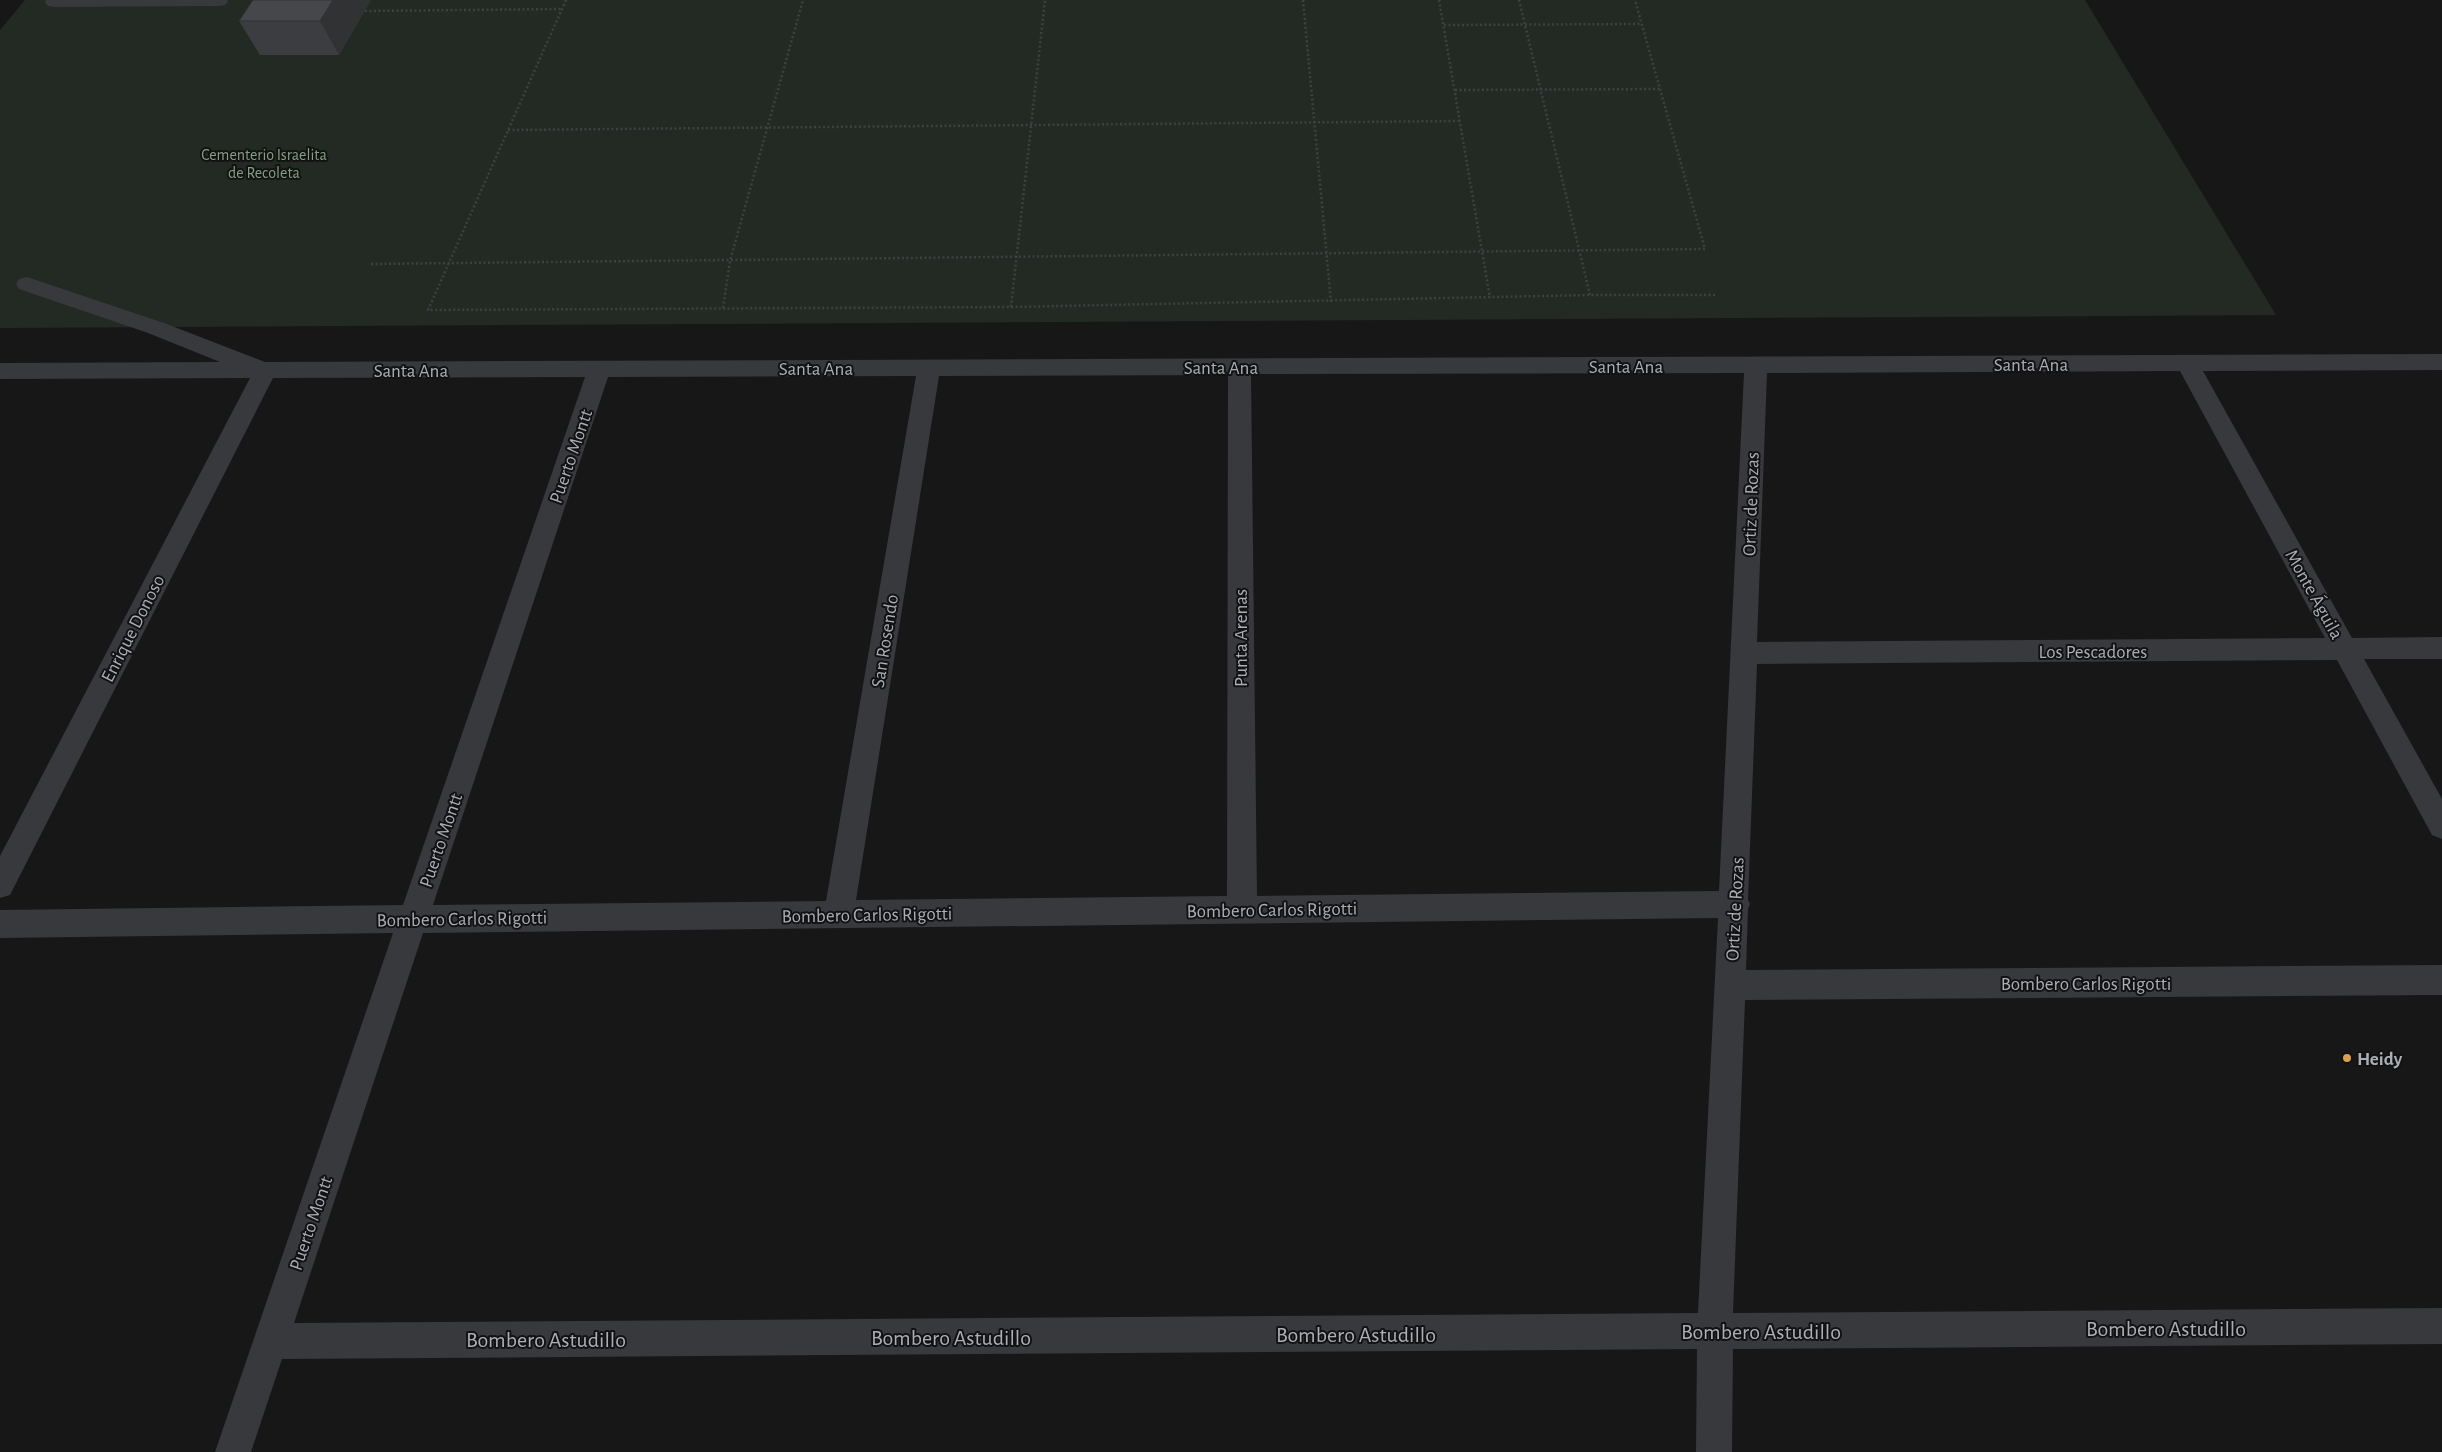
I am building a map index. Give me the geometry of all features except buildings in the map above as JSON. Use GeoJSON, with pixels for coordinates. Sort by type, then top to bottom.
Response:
{"type":"FeatureCollection","features":[{"type":"Feature","properties":{"kind":"street"},"geometry":{"type":"LineString","coordinates":[[54,2],[219,1]]}},
{"type":"Feature","properties":{"kind":"street"},"geometry":{"type":"LineString","coordinates":[[27,284],[156,328],[265,371]]}},
{"type":"Feature","properties":{"kind":"street","name":"Santa Ana"},"geometry":{"type":"LineString","coordinates":[[0,371],[2442,362]]}},
{"type":"Feature","properties":{"kind":"street","name":"Monte Águila"},"geometry":{"type":"LineString","coordinates":[[2187,363],[2442,826]]}},
{"type":"Feature","properties":{"kind":"street","name":"Ortiz de Rozas"},"geometry":{"type":"LineString","coordinates":[[1714,1452],[1715,1330],[1735,904],[1756,365]]}},
{"type":"Feature","properties":{"kind":"street","name":"Punta Arenas"},"geometry":{"type":"LineString","coordinates":[[1239,367],[1242,910]]}},
{"type":"Feature","properties":{"kind":"street","name":"San Rosendo"},"geometry":{"type":"LineString","coordinates":[[839,914],[929,368]]}},
{"type":"Feature","properties":{"kind":"street","name":"Puerto Montt"},"geometry":{"type":"LineString","coordinates":[[233,1452],[599,369]]}},
{"type":"Feature","properties":{"kind":"street","name":"Enrique Donoso"},"geometry":{"type":"LineString","coordinates":[[0,885],[265,371]]}},
{"type":"Feature","properties":{"kind":"street","name":"Los Pescadores"},"geometry":{"type":"LineString","coordinates":[[1744,653],[2442,648]]}},
{"type":"Feature","properties":{"kind":"street","name":"Bombero Carlos Rigotti"},"geometry":{"type":"LineString","coordinates":[[0,924],[1735,904]]}},
{"type":"Feature","properties":{"kind":"street","name":"Bombero Carlos Rigotti"},"geometry":{"type":"LineString","coordinates":[[1730,985],[2442,980]]}},
{"type":"Feature","properties":{"kind":"street","name":"Bombero Astudillo"},"geometry":{"type":"LineString","coordinates":[[270,1342],[2442,1326]]}},
{"type":"Feature","properties":{"kind":"path"},"geometry":{"type":"LineString","coordinates":[[566,0],[428,310],[1011,307],[1330,302],[1590,295],[1716,295]]}},
{"type":"Feature","properties":{"kind":"path"},"geometry":{"type":"LineString","coordinates":[[723,308],[730,261],[803,0]]}},
{"type":"Feature","properties":{"kind":"path"},"geometry":{"type":"LineString","coordinates":[[1011,307],[1045,0]]}},
{"type":"Feature","properties":{"kind":"path"},"geometry":{"type":"LineString","coordinates":[[1303,0],[1330,302]]}},
{"type":"Feature","properties":{"kind":"path"},"geometry":{"type":"LineString","coordinates":[[1440,0],[1490,298]]}},
{"type":"Feature","properties":{"kind":"path"},"geometry":{"type":"LineString","coordinates":[[1519,0],[1590,295]]}},
{"type":"Feature","properties":{"kind":"path"},"geometry":{"type":"LineString","coordinates":[[371,264],[1705,249],[1635,0]]}},
{"type":"Feature","properties":{"kind":"path"},"geometry":{"type":"LineString","coordinates":[[364,11],[562,9]]}},
{"type":"Feature","properties":{"kind":"path"},"geometry":{"type":"LineString","coordinates":[[1444,25],[1642,24]]}},
{"type":"Feature","properties":{"kind":"path"},"geometry":{"type":"LineString","coordinates":[[1455,90],[1660,89]]}},
{"type":"Feature","properties":{"kind":"path"},"geometry":{"type":"LineString","coordinates":[[508,130],[1459,121]]}},
{"type":"Feature","properties":{"kind":"green space","name":"Cementerio Israelita de Recoleta"},"geometry":{"type":"Polygon","coordinates":[[[25,0],[2085,0],[2276,315],[0,328],[0,30],[25,0]]]}},
{"type":"Feature","properties":{"kind":"place","name":"Heidy"},"geometry":{"type":"Point","coordinates":[2347,1058]}}]}
